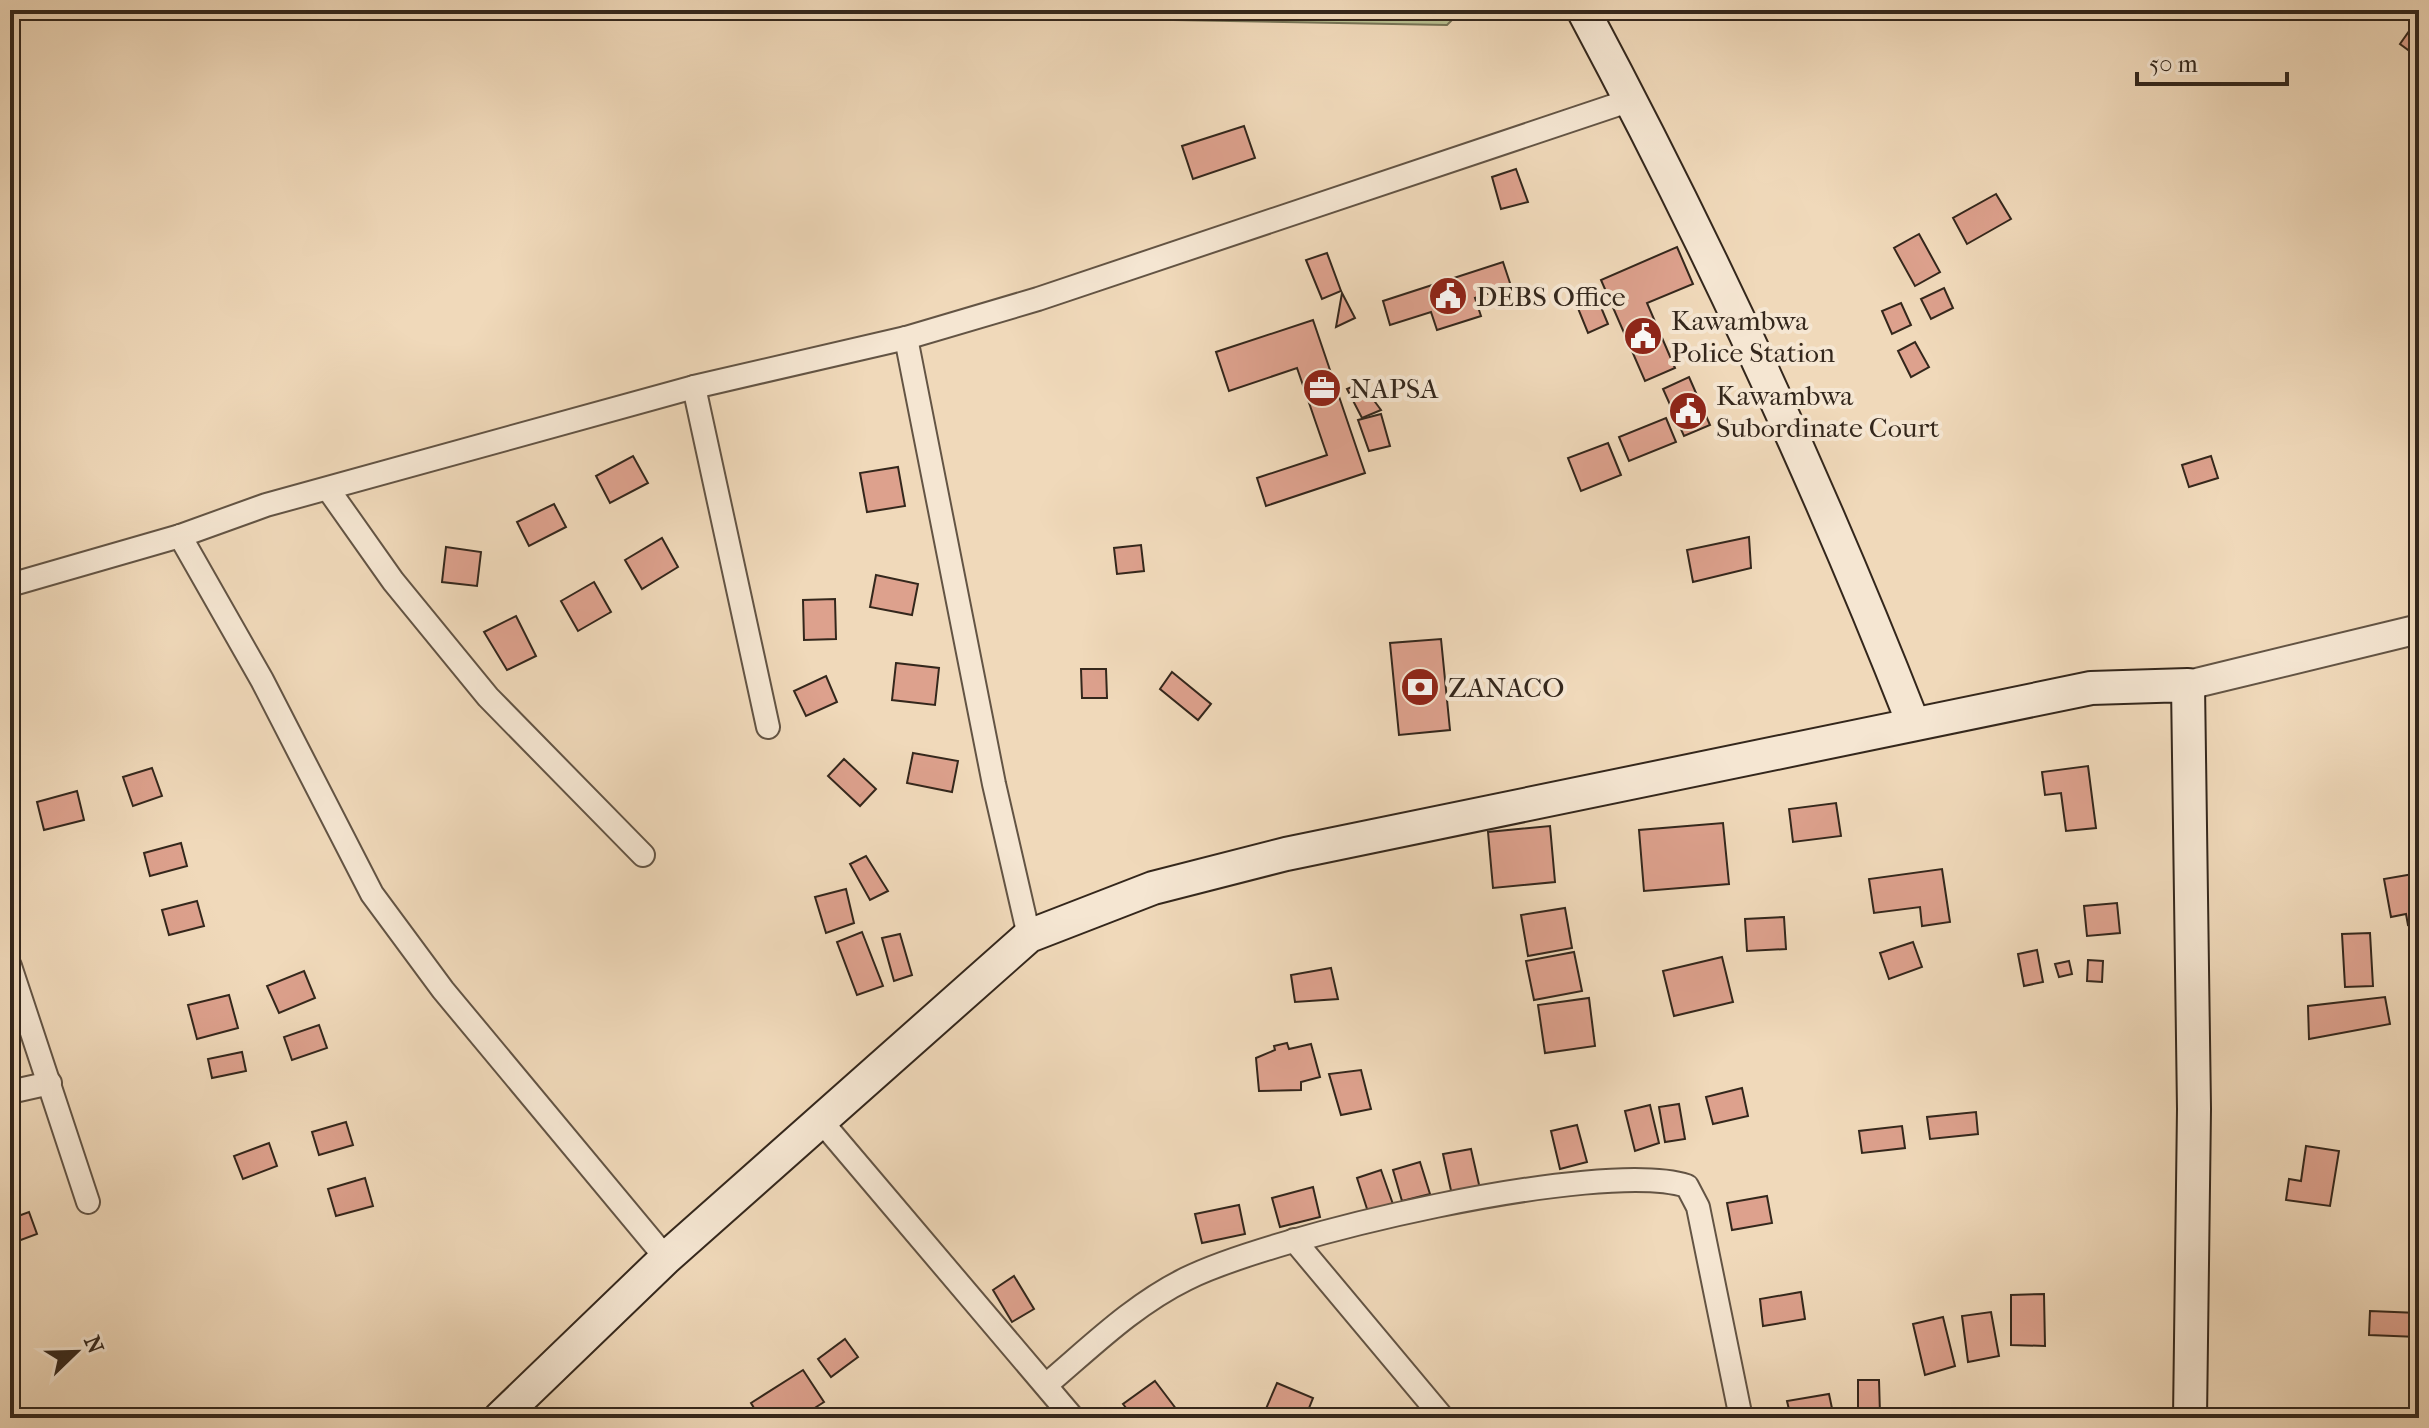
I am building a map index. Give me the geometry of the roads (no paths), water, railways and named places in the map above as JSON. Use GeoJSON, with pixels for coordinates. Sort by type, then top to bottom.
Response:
{"type":"FeatureCollection","features":[{"type":"Feature","properties":{"kind":"main road"},"geometry":{"type":"LineString","coordinates":[[1583,10],[1768,376],[1848,556],[1913,723]]}},
{"type":"Feature","properties":{"kind":"main road"},"geometry":{"type":"LineString","coordinates":[[500,1418],[666,1258],[1029,936],[1153,888],[1286,854],[2091,688],[2188,685],[2194,1109],[2190,1418]]}},
{"type":"Feature","properties":{"kind":"street"},"geometry":{"type":"LineString","coordinates":[[10,585],[180,536],[266,505],[694,387],[906,338],[1038,299],[1631,100]]}},
{"type":"Feature","properties":{"kind":"street"},"geometry":{"type":"LineString","coordinates":[[906,338],[994,784],[1029,936]]}},
{"type":"Feature","properties":{"kind":"street"},"geometry":{"type":"LineString","coordinates":[[694,387],[768,727]]}},
{"type":"Feature","properties":{"kind":"street"},"geometry":{"type":"LineString","coordinates":[[328,489],[393,581],[488,697],[643,855]]}},
{"type":"Feature","properties":{"kind":"street"},"geometry":{"type":"LineString","coordinates":[[180,536],[262,680],[372,894],[443,990],[666,1258]]}},
{"type":"Feature","properties":{"kind":"street"},"geometry":{"type":"LineString","coordinates":[[2188,685],[2419,629]]}},
{"type":"Feature","properties":{"kind":"street"},"geometry":{"type":"LineString","coordinates":[[10,966],[88,1202]]}},
{"type":"Feature","properties":{"kind":"street"},"geometry":{"type":"LineString","coordinates":[[10,1092],[50,1083]]}},
{"type":"Feature","properties":{"kind":"street"},"geometry":{"type":"LineString","coordinates":[[821,1121],[1073,1418]]}},
{"type":"Feature","properties":{"kind":"street"},"geometry":{"type":"LineString","coordinates":[[1046,1385],[1141,1305],[1187,1278],[1294,1240],[1480,1198],[1571,1185],[1666,1179],[1687,1186],[1698,1207],[1741,1418]]}},
{"type":"Feature","properties":{"kind":"street"},"geometry":{"type":"LineString","coordinates":[[1294,1240],[1443,1418]]}},
{"type":"Feature","properties":{"kind":"place","name":"DEBS Office"},"geometry":{"type":"Point","coordinates":[1448,296]}},
{"type":"Feature","properties":{"kind":"place","name":"Kawambwa Police Station"},"geometry":{"type":"Point","coordinates":[1643,336]}},
{"type":"Feature","properties":{"kind":"place","name":"NAPSA"},"geometry":{"type":"Point","coordinates":[1322,388]}},
{"type":"Feature","properties":{"kind":"place","name":"Kawambwa Subordinate Court"},"geometry":{"type":"Point","coordinates":[1688,411]}},
{"type":"Feature","properties":{"kind":"place","name":"ZANACO"},"geometry":{"type":"Point","coordinates":[1420,687]}}]}
